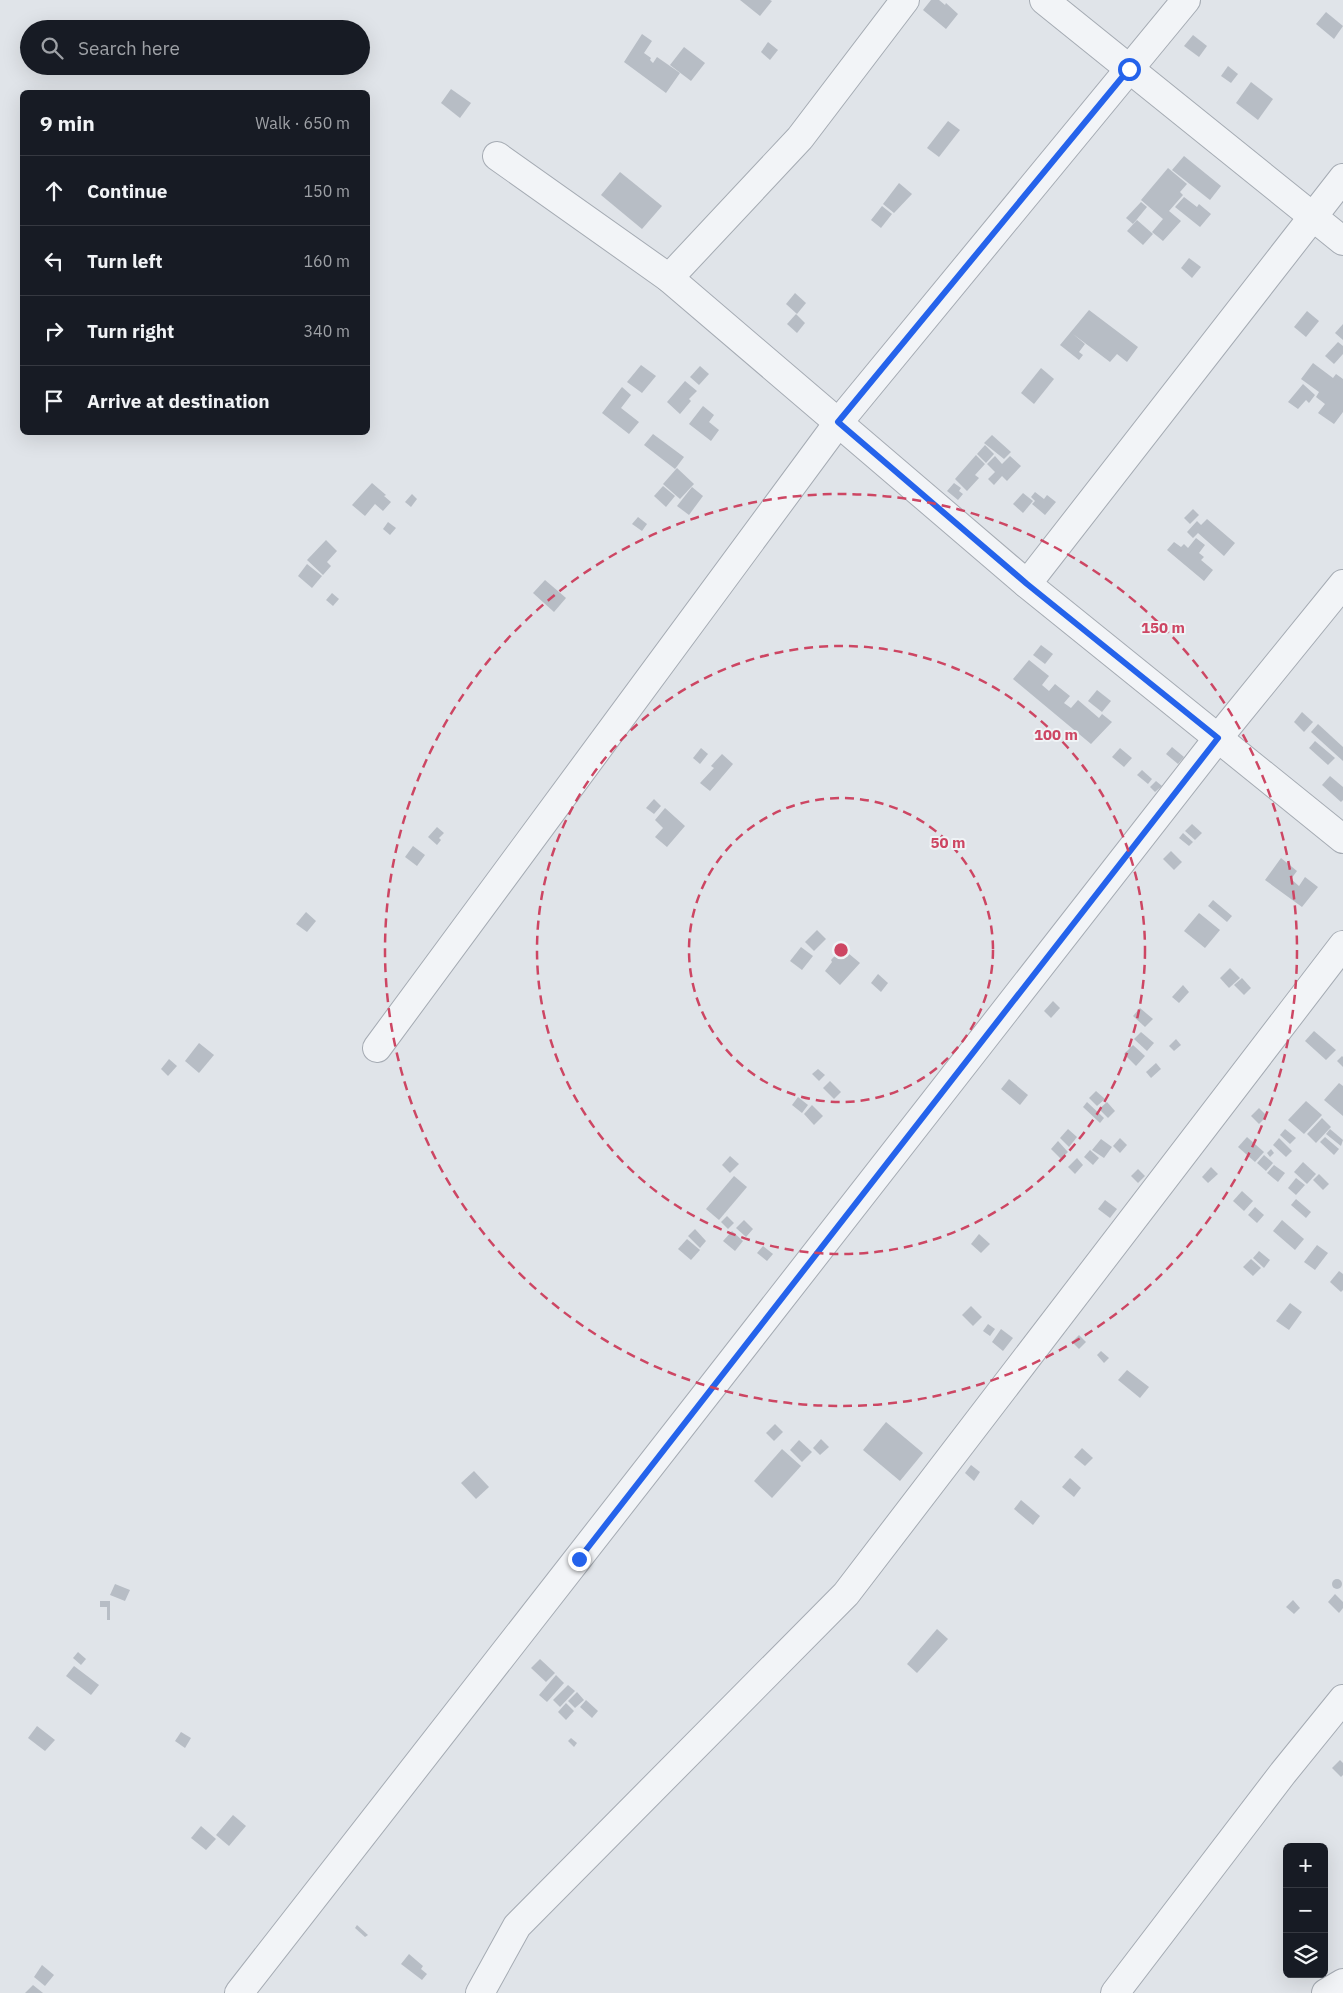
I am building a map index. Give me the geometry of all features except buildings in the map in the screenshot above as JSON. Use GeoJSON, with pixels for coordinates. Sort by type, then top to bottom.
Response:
{"type":"FeatureCollection","features":[{"type":"Feature","properties":{"kind":"street"},"geometry":{"type":"LineString","coordinates":[[669,278],[800,138],[905,0]]}},
{"type":"Feature","properties":{"kind":"street"},"geometry":{"type":"LineString","coordinates":[[1044,0],[1343,241]]}},
{"type":"Feature","properties":{"kind":"street"},"geometry":{"type":"LineString","coordinates":[[377,1048],[838,422],[1186,0]]}},
{"type":"Feature","properties":{"kind":"street"},"geometry":{"type":"LineString","coordinates":[[497,156],[669,278],[1027,584],[1343,839]]}},
{"type":"Feature","properties":{"kind":"street"},"geometry":{"type":"LineString","coordinates":[[1027,584],[1343,178]]}},
{"type":"Feature","properties":{"kind":"street"},"geometry":{"type":"LineString","coordinates":[[239,1993],[1218,738],[1343,584]]}},
{"type":"Feature","properties":{"kind":"street"},"geometry":{"type":"LineString","coordinates":[[480,1993],[517,1926],[846,1594],[1343,945]]}},
{"type":"Feature","properties":{"kind":"street"},"geometry":{"type":"LineString","coordinates":[[1115,1993],[1283,1773],[1343,1699]]}},
{"type":"Feature","properties":{"kind":"street"},"geometry":{"type":"LineString","coordinates":[[1326,1993],[1343,1983]]}},
{"type":"Feature","properties":{"kind":"route"},"geometry":{"type":"LineString","coordinates":[[579,1559],[1218,738],[1027,584],[838,422],[1129,69]]}}]}
